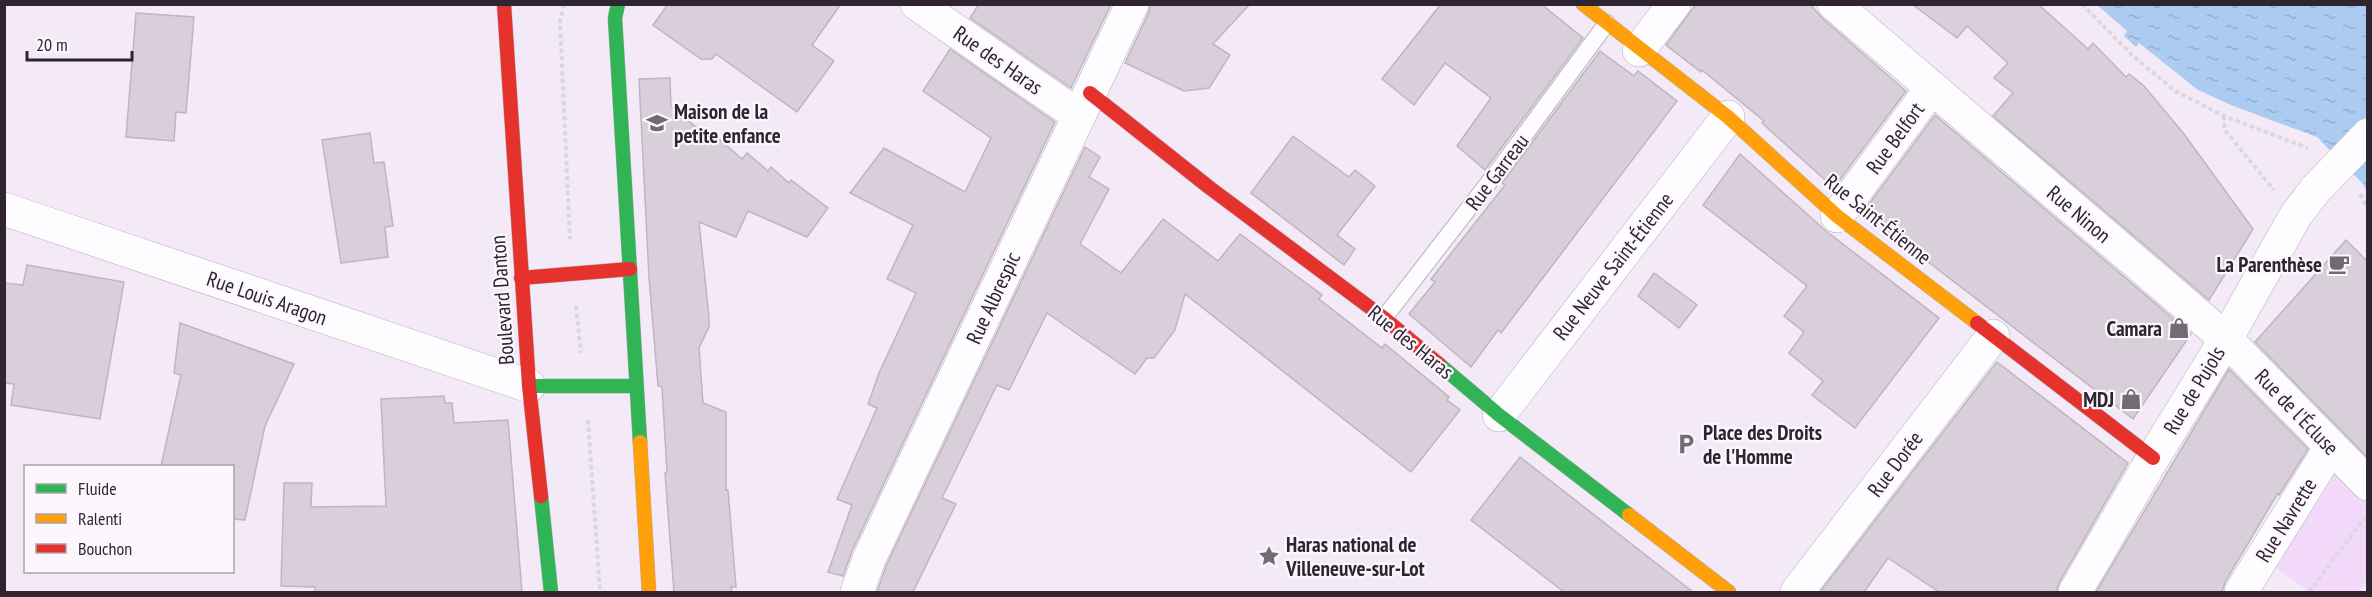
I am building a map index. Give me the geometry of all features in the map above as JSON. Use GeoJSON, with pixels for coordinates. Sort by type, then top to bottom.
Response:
{"type":"FeatureCollection","features":[{"type":"Feature","properties":{"kind":"street","name":"Boulevard Danton"},"geometry":{"type":"LineString","coordinates":[[504,4],[529,386],[551,592]]}},
{"type":"Feature","properties":{"kind":"street"},"geometry":{"type":"LineString","coordinates":[[618,4],[615,18],[649,592]]}},
{"type":"Feature","properties":{"kind":"street","name":"Rue des Haras"},"geometry":{"type":"LineString","coordinates":[[917,4],[1084,105],[1210,188],[1384,318],[1499,415],[1729,592]]}},
{"type":"Feature","properties":{"kind":"street","name":"Rue Albrespic"},"geometry":{"type":"LineString","coordinates":[[857,592],[868,559],[1132,4]]}},
{"type":"Feature","properties":{"kind":"street","name":"Rue Saint-Étienne"},"geometry":{"type":"LineString","coordinates":[[1583,4],[1639,50],[1728,117],[1838,216],[2153,458]]}},
{"type":"Feature","properties":{"kind":"street"},"geometry":{"type":"LineString","coordinates":[[1639,50],[1674,4]]}},
{"type":"Feature","properties":{"kind":"street","name":"Rue Ninon"},"geometry":{"type":"LineString","coordinates":[[1834,4],[2226,339]]}},
{"type":"Feature","properties":{"kind":"street","name":"Rue Belfort"},"geometry":{"type":"LineString","coordinates":[[1838,216],[1931,89]]}},
{"type":"Feature","properties":{"kind":"street","name":"Rue Neuve Saint-Étienne"},"geometry":{"type":"LineString","coordinates":[[1499,415],[1728,117]]}},
{"type":"Feature","properties":{"kind":"street","name":"Rue de Pujols"},"geometry":{"type":"LineString","coordinates":[[2075,592],[2226,339],[2296,215],[2316,189],[2367,135]]}},
{"type":"Feature","properties":{"kind":"street","name":"Rue Louis Aragon"},"geometry":{"type":"LineString","coordinates":[[4,209],[529,386]]}},
{"type":"Feature","properties":{"kind":"street"},"geometry":{"type":"LineString","coordinates":[[521,278],[630,269]]}},
{"type":"Feature","properties":{"kind":"street","name":"Rue Dorée"},"geometry":{"type":"LineString","coordinates":[[1797,592],[1993,336]]}},
{"type":"Feature","properties":{"kind":"street","name":"Rue de l'Écluse"},"geometry":{"type":"LineString","coordinates":[[2226,339],[2367,484]]}},
{"type":"Feature","properties":{"kind":"street"},"geometry":{"type":"LineString","coordinates":[[529,386],[636,386]]}},
{"type":"Feature","properties":{"kind":"street","name":"Rue Navrette"},"geometry":{"type":"LineString","coordinates":[[2241,592],[2331,447]]}},
{"type":"Feature","properties":{"kind":"lane","name":"Rue Garreau"},"geometry":{"type":"LineString","coordinates":[[1384,318],[1503,164],[1607,23]]}},
{"type":"Feature","properties":{"kind":"path"},"geometry":{"type":"LineString","coordinates":[[2082,4],[2133,56],[2175,91],[2224,116],[2310,149]]}},
{"type":"Feature","properties":{"kind":"path"},"geometry":{"type":"LineString","coordinates":[[2224,116],[2224,129],[2296,215]]}},
{"type":"Feature","properties":{"kind":"path"},"geometry":{"type":"LineString","coordinates":[[2309,592],[2367,515]]}},
{"type":"Feature","properties":{"kind":"shaded area"},"geometry":{"type":"Polygon","coordinates":[[[2331,472],[2336,472],[2367,498],[2367,581],[2359,592],[2310,592],[2271,564],[2331,472]]]}},
{"type":"Feature","properties":{"kind":"water"},"geometry":{"type":"Polygon","coordinates":[[[2097,5],[2367,5],[2367,192],[2363,184],[2317,137],[2231,105],[2198,90],[2139,43],[2136,47],[2124,36],[2127,31],[2097,5]]]}},
{"type":"Feature","properties":{"kind":"building"},"geometry":{"type":"Polygon","coordinates":[[[668,4],[841,4],[812,45],[834,61],[797,112],[716,54],[712,59],[701,59],[653,25],[668,4]]]}},
{"type":"Feature","properties":{"kind":"building"},"geometry":{"type":"Polygon","coordinates":[[[979,4],[1111,4],[1071,88],[970,18],[979,4]]]}},
{"type":"Feature","properties":{"kind":"building"},"geometry":{"type":"Polygon","coordinates":[[[1150,4],[1250,4],[1213,44],[1230,55],[1209,88],[1184,91],[1125,63],[1149,12],[1150,4]]]}},
{"type":"Feature","properties":{"kind":"building"},"geometry":{"type":"Polygon","coordinates":[[[1441,4],[1541,4],[1583,38],[1485,170],[1457,146],[1491,98],[1445,63],[1414,105],[1382,79],[1441,4]]]}},
{"type":"Feature","properties":{"kind":"building"},"geometry":{"type":"Polygon","coordinates":[[[1696,4],[1810,4],[1822,18],[1906,91],[1834,188],[1762,123],[1764,121],[1702,70],[1701,72],[1666,45],[1696,4]]]}},
{"type":"Feature","properties":{"kind":"building"},"geometry":{"type":"Polygon","coordinates":[[[1912,4],[2038,4],[2088,49],[2093,43],[2126,77],[2129,74],[2144,86],[2184,134],[2253,229],[2209,300],[1993,116],[2013,93],[1994,78],[2008,63],[1967,26],[1957,38],[1912,4]]]}},
{"type":"Feature","properties":{"kind":"building"},"geometry":{"type":"Polygon","coordinates":[[[136,13],[194,17],[186,113],[176,112],[174,141],[126,137],[136,13]]]}},
{"type":"Feature","properties":{"kind":"building"},"geometry":{"type":"Polygon","coordinates":[[[950,49],[1055,122],[852,551],[843,576],[828,572],[852,505],[837,499],[877,408],[868,404],[879,373],[916,293],[887,279],[913,225],[850,193],[884,148],[965,192],[991,138],[923,91],[950,49]]]}},
{"type":"Feature","properties":{"kind":"building"},"geometry":{"type":"Polygon","coordinates":[[[1600,51],[1634,76],[1638,71],[1677,101],[1501,333],[1498,330],[1471,367],[1409,314],[1435,282],[1431,279],[1505,185],[1502,183],[1600,51]]]}},
{"type":"Feature","properties":{"kind":"building"},"geometry":{"type":"Polygon","coordinates":[[[670,78],[671,106],[703,133],[712,133],[742,159],[747,153],[768,171],[771,167],[789,183],[791,180],[828,208],[807,237],[748,211],[736,237],[699,222],[709,317],[709,327],[699,348],[703,403],[726,412],[726,490],[728,490],[736,587],[731,587],[732,592],[674,592],[665,473],[667,472],[662,387],[658,386],[649,277],[639,79],[670,78]]]}},
{"type":"Feature","properties":{"kind":"building"},"geometry":{"type":"Polygon","coordinates":[[[1935,115],[2191,334],[2133,419],[1863,212],[1935,115]]]}},
{"type":"Feature","properties":{"kind":"building"},"geometry":{"type":"Polygon","coordinates":[[[370,133],[374,163],[384,162],[393,226],[385,227],[388,257],[341,263],[322,140],[370,133]]]}},
{"type":"Feature","properties":{"kind":"building"},"geometry":{"type":"Polygon","coordinates":[[[1293,136],[1349,177],[1355,170],[1375,186],[1337,235],[1355,249],[1344,265],[1251,193],[1293,136]]]}},
{"type":"Feature","properties":{"kind":"building"},"geometry":{"type":"Polygon","coordinates":[[[1085,147],[1100,157],[1089,177],[1109,189],[1080,244],[1121,273],[1163,219],[1218,261],[1240,234],[1322,295],[1319,299],[1382,348],[1385,344],[1449,397],[1447,400],[1460,410],[1411,472],[1185,294],[1175,330],[1154,358],[1147,358],[1135,374],[1047,313],[1009,390],[997,385],[942,498],[956,504],[913,592],[877,592],[886,566],[1085,147]]]}},
{"type":"Feature","properties":{"kind":"building"},"geometry":{"type":"Polygon","coordinates":[[[1740,154],[1826,231],[1939,318],[1855,428],[1812,395],[1823,381],[1789,353],[1804,332],[1784,316],[1807,286],[1703,205],[1740,154]]]}},
{"type":"Feature","properties":{"kind":"building"},"geometry":{"type":"Polygon","coordinates":[[[2346,240],[2367,261],[2367,457],[2255,342],[2346,240]]]}},
{"type":"Feature","properties":{"kind":"building"},"geometry":{"type":"Polygon","coordinates":[[[27,265],[124,282],[100,419],[11,405],[14,384],[4,383],[4,283],[23,285],[27,265]]]}},
{"type":"Feature","properties":{"kind":"building"},"geometry":{"type":"Polygon","coordinates":[[[1654,273],[1697,305],[1679,328],[1638,296],[1654,273]]]}},
{"type":"Feature","properties":{"kind":"building"},"geometry":{"type":"Polygon","coordinates":[[[180,323],[294,364],[265,426],[245,520],[234,519],[234,465],[161,465],[181,375],[174,373],[180,323]]]}},
{"type":"Feature","properties":{"kind":"building"},"geometry":{"type":"Polygon","coordinates":[[[1997,362],[2128,463],[2056,592],[1939,592],[1888,558],[1864,592],[1820,592],[1997,362]]]}},
{"type":"Feature","properties":{"kind":"building"},"geometry":{"type":"Polygon","coordinates":[[[2229,369],[2308,449],[2279,495],[2278,493],[2225,582],[2222,592],[2096,592],[2229,369]]]}},
{"type":"Feature","properties":{"kind":"building"},"geometry":{"type":"Polygon","coordinates":[[[444,396],[445,403],[452,403],[454,423],[508,420],[522,592],[315,592],[315,587],[281,586],[284,483],[312,483],[311,507],[386,506],[381,399],[444,396]]]}},
{"type":"Feature","properties":{"kind":"building"},"geometry":{"type":"Polygon","coordinates":[[[1520,457],[1693,592],[1564,592],[1471,520],[1520,457]]]}},
{"type":"Feature","properties":{"kind":"traffic: fast"},"geometry":{"type":"LineString","coordinates":[[618,4],[615,18],[640,442]]}},
{"type":"Feature","properties":{"kind":"traffic: fast"},"geometry":{"type":"LineString","coordinates":[[1440,365],[1499,415],[1629,515]]}},
{"type":"Feature","properties":{"kind":"traffic: fast"},"geometry":{"type":"LineString","coordinates":[[529,386],[636,386]]}},
{"type":"Feature","properties":{"kind":"traffic: fast"},"geometry":{"type":"LineString","coordinates":[[541,496],[551,592]]}},
{"type":"Feature","properties":{"kind":"traffic: slow"},"geometry":{"type":"LineString","coordinates":[[1583,4],[1728,117],[1837,216],[1977,323]]}},
{"type":"Feature","properties":{"kind":"traffic: slow"},"geometry":{"type":"LineString","coordinates":[[640,442],[649,592]]}},
{"type":"Feature","properties":{"kind":"traffic: slow"},"geometry":{"type":"LineString","coordinates":[[1629,515],[1729,592]]}},
{"type":"Feature","properties":{"kind":"traffic: jam"},"geometry":{"type":"LineString","coordinates":[[504,4],[529,386],[541,496]]}},
{"type":"Feature","properties":{"kind":"traffic: jam"},"geometry":{"type":"LineString","coordinates":[[1090,93],[1210,188],[1384,318],[1440,365]]}},
{"type":"Feature","properties":{"kind":"traffic: jam"},"geometry":{"type":"LineString","coordinates":[[521,278],[630,269]]}},
{"type":"Feature","properties":{"kind":"traffic: jam"},"geometry":{"type":"LineString","coordinates":[[1977,323],[2153,458]]}},
{"type":"Feature","properties":{"kind":"place","name":"Maison de la petite enfance"},"geometry":{"type":"Point","coordinates":[657,123]}},
{"type":"Feature","properties":{"kind":"place","name":"La Parenthèse"},"geometry":{"type":"Point","coordinates":[2339,264]}},
{"type":"Feature","properties":{"kind":"place","name":"Camara"},"geometry":{"type":"Point","coordinates":[2179,328]}},
{"type":"Feature","properties":{"kind":"place","name":"MDJ"},"geometry":{"type":"Point","coordinates":[2131,399]}},
{"type":"Feature","properties":{"kind":"place","name":"Place des Droits de l'Homme"},"geometry":{"type":"Point","coordinates":[1686,444]}},
{"type":"Feature","properties":{"kind":"place","name":"Haras national de Villeneuve-sur-Lot"},"geometry":{"type":"Point","coordinates":[1269,556]}}]}
